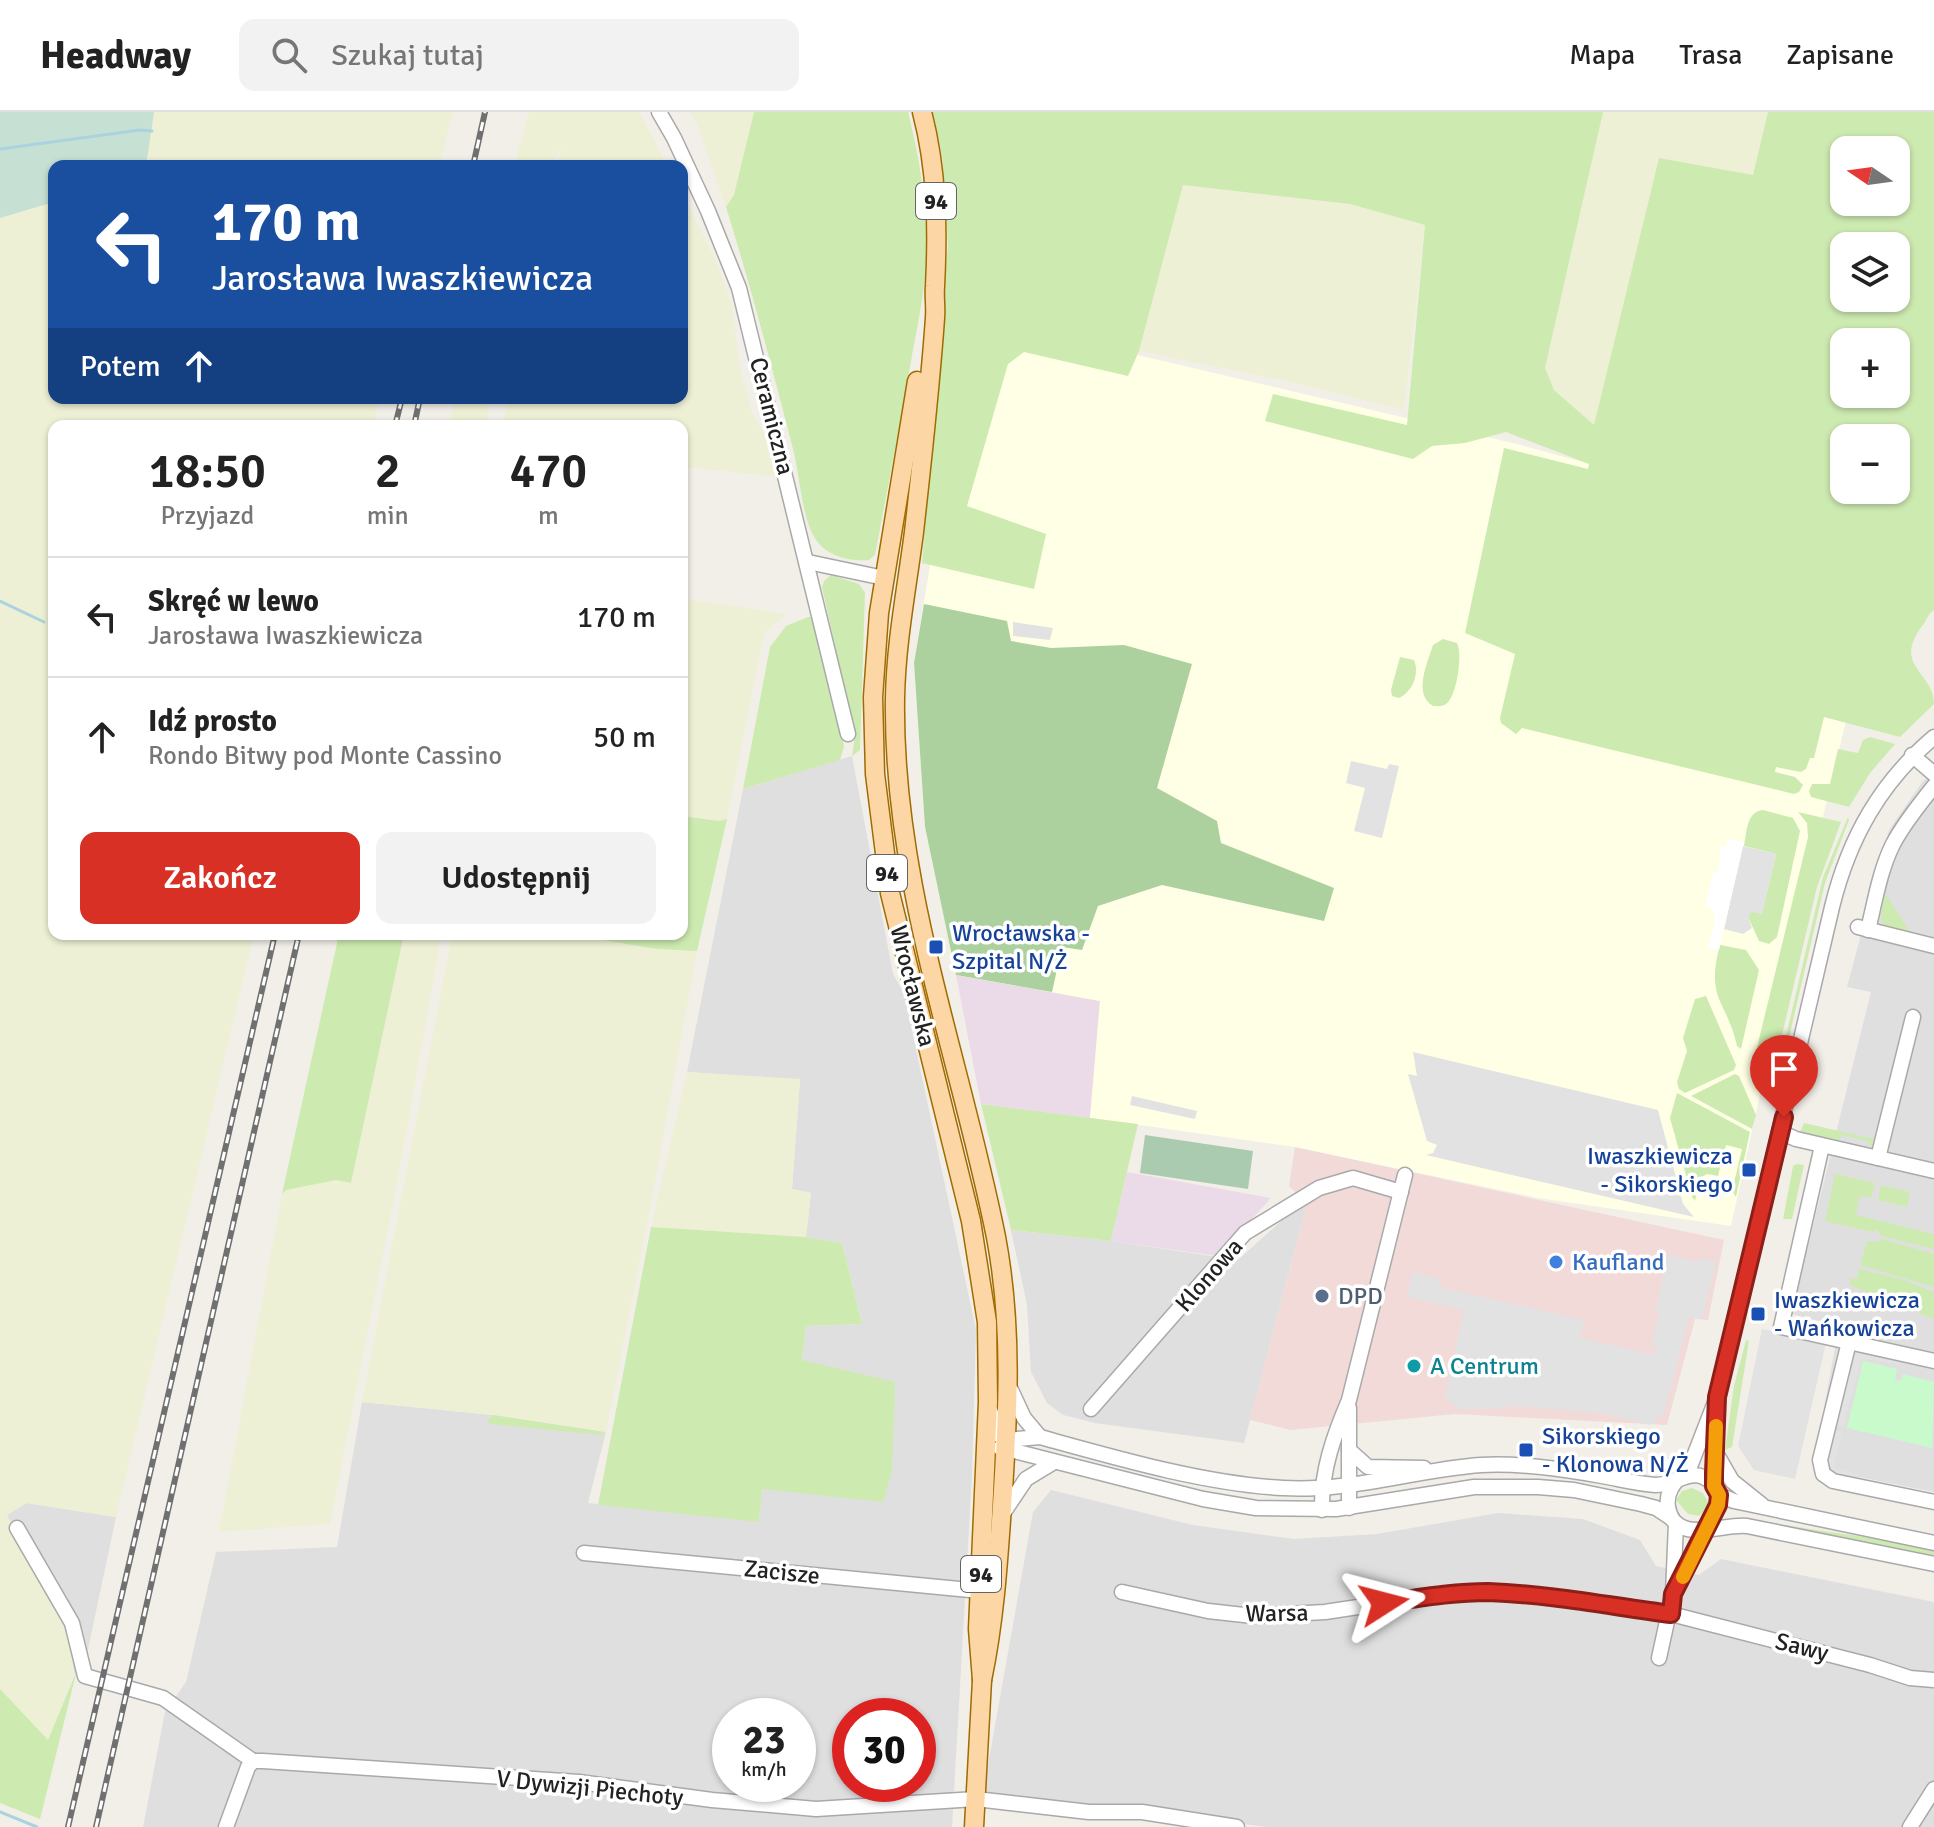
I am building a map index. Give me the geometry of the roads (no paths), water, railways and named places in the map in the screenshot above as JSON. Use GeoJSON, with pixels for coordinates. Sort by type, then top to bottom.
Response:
{"type":"FeatureCollection","features":[{"type":"Feature","properties":{"kind":"main road","name":"Wrocławska"},"geometry":{"type":"LineString","coordinates":[[922,112],[936,201],[935,313],[915,517],[900,625],[895,697],[897,773],[911,885],[996,1240],[1007,1319],[1008,1382],[1001,1517],[992,1632],[982,1680]]}},
{"type":"Feature","properties":{"kind":"main road","name":"Wrocławska"},"geometry":{"type":"LineString","coordinates":[[934,292],[884,578],[873,697],[875,774],[890,893],[981,1268],[987,1322],[988,1402],[978,1629],[982,1680],[974,1827]]}},
{"type":"Feature","properties":{"kind":"street","name":"Ceramiczna"},"geometry":{"type":"LineString","coordinates":[[659,112],[683,160]]}},
{"type":"Feature","properties":{"kind":"street","name":"Ceramiczna"},"geometry":{"type":"LineString","coordinates":[[688,169],[739,288],[848,734]]}},
{"type":"Feature","properties":{"kind":"street"},"geometry":{"type":"LineString","coordinates":[[808,562],[884,578]]}},
{"type":"Feature","properties":{"kind":"street"},"geometry":{"type":"LineString","coordinates":[[1659,1658],[1673,1594],[1674,1520],[1667,1506],[1668,1493],[1691,1464],[1717,1397],[1845,861],[1870,809],[1912,755],[1934,737]]}},
{"type":"Feature","properties":{"kind":"street"},"geometry":{"type":"LineString","coordinates":[[1912,755],[1934,774]]}},
{"type":"Feature","properties":{"kind":"street"},"geometry":{"type":"LineString","coordinates":[[1934,786],[1892,845],[1863,928],[1934,946]]}},
{"type":"Feature","properties":{"kind":"street"},"geometry":{"type":"LineString","coordinates":[[1878,1158],[1913,1017]]}},
{"type":"Feature","properties":{"kind":"street"},"geometry":{"type":"LineString","coordinates":[[1780,1132],[1822,1146],[1934,1171]]}},
{"type":"Feature","properties":{"kind":"street"},"geometry":{"type":"LineString","coordinates":[[1822,1146],[1781,1327],[1934,1361]]}},
{"type":"Feature","properties":{"kind":"street"},"geometry":{"type":"LineString","coordinates":[[1322,1510],[1322,1488],[1335,1434],[1349,1400],[1405,1175]]}},
{"type":"Feature","properties":{"kind":"street","name":"Klonowa"},"geometry":{"type":"LineString","coordinates":[[1091,1409],[1245,1233],[1319,1188],[1353,1178],[1401,1192]]}},
{"type":"Feature","properties":{"kind":"street"},"geometry":{"type":"LineString","coordinates":[[1849,1342],[1820,1460],[1823,1474],[1833,1481],[1934,1502]]}},
{"type":"Feature","properties":{"kind":"street"},"geometry":{"type":"LineString","coordinates":[[1008,1382],[1017,1407],[1040,1437]]}},
{"type":"Feature","properties":{"kind":"street"},"geometry":{"type":"LineString","coordinates":[[1673,1594],[1715,1514],[1717,1397]]}},
{"type":"Feature","properties":{"kind":"street"},"geometry":{"type":"LineString","coordinates":[[1349,1400],[1349,1508]]}},
{"type":"Feature","properties":{"kind":"street"},"geometry":{"type":"LineString","coordinates":[[988,1402],[994,1424],[1006,1443],[1018,1452],[1225,1504],[1322,1510],[1474,1487],[1574,1490],[1656,1508],[1691,1531],[1747,1526],[1934,1564]]}},
{"type":"Feature","properties":{"kind":"street"},"geometry":{"type":"LineString","coordinates":[[986,1468],[994,1453],[1006,1443],[1040,1437],[1230,1483],[1285,1489],[1349,1486],[1481,1465],[1523,1465],[1657,1485],[1681,1477],[1703,1477],[1734,1501],[1934,1543]]}},
{"type":"Feature","properties":{"kind":"street"},"geometry":{"type":"LineString","coordinates":[[1349,1450],[1368,1467],[1405,1466],[1440,1470]]}},
{"type":"Feature","properties":{"kind":"street"},"geometry":{"type":"LineString","coordinates":[[1716,1453],[1732,1481],[1766,1508]]}},
{"type":"Feature","properties":{"kind":"street"},"geometry":{"type":"LineString","coordinates":[[1001,1517],[1026,1479],[1054,1462]]}},
{"type":"Feature","properties":{"kind":"street"},"geometry":{"type":"LineString","coordinates":[[17,1528],[72,1623],[85,1676],[163,1698],[253,1761],[241,1782],[226,1827]]}},
{"type":"Feature","properties":{"kind":"street","name":"Zacisze"},"geometry":{"type":"LineString","coordinates":[[584,1553],[980,1591]]}},
{"type":"Feature","properties":{"kind":"street","name":"Warsa"},"geometry":{"type":"LineString","coordinates":[[1122,1592],[1208,1611],[1253,1616],[1311,1614],[1444,1594],[1488,1592],[1544,1596],[1671,1614]]}},
{"type":"Feature","properties":{"kind":"street","name":"Sawy"},"geometry":{"type":"LineString","coordinates":[[1671,1614],[1910,1678],[1934,1680]]}},
{"type":"Feature","properties":{"kind":"street","name":"V Dywizji Piechoty"},"geometry":{"type":"LineString","coordinates":[[253,1761],[579,1782],[712,1800],[816,1809],[976,1799],[1089,1812],[1142,1812],[1237,1827]]}},
{"type":"Feature","properties":{"kind":"street"},"geometry":{"type":"LineString","coordinates":[[1910,1827],[1934,1789]]}},
{"type":"Feature","properties":{"kind":"waterway"},"geometry":{"type":"LineString","coordinates":[[0,149],[140,130],[152,131]]}},
{"type":"Feature","properties":{"kind":"waterway"},"geometry":{"type":"LineString","coordinates":[[0,601],[44,622]]}},
{"type":"Feature","properties":{"kind":"waterway"},"geometry":{"type":"LineString","coordinates":[[0,1812],[37,1827]]}},
{"type":"Feature","properties":{"kind":"railway"},"geometry":{"type":"LineString","coordinates":[[474,160],[485,112]]}},
{"type":"Feature","properties":{"kind":"railway"},"geometry":{"type":"LineString","coordinates":[[396,420],[400,404]]}},
{"type":"Feature","properties":{"kind":"railway"},"geometry":{"type":"LineString","coordinates":[[415,420],[419,404]]}},
{"type":"Feature","properties":{"kind":"railway"},"geometry":{"type":"LineString","coordinates":[[68,1827],[274,940]]}},
{"type":"Feature","properties":{"kind":"railway"},"geometry":{"type":"LineString","coordinates":[[96,1827],[298,940]]}},
{"type":"Feature","properties":{"kind":"place","name":"Wrocławska - Szpital N/Ż"},"geometry":{"type":"Point","coordinates":[936,947]}},
{"type":"Feature","properties":{"kind":"place","name":"Iwaszkiewicza - Sikorskiego"},"geometry":{"type":"Point","coordinates":[1749,1170]}},
{"type":"Feature","properties":{"kind":"place","name":"Kaufland"},"geometry":{"type":"Point","coordinates":[1556,1262]}},
{"type":"Feature","properties":{"kind":"place","name":"DPD"},"geometry":{"type":"Point","coordinates":[1322,1296]}},
{"type":"Feature","properties":{"kind":"place","name":"Iwaszkiewicza - Wańkowicza"},"geometry":{"type":"Point","coordinates":[1758,1314]}},
{"type":"Feature","properties":{"kind":"place","name":"A Centrum"},"geometry":{"type":"Point","coordinates":[1414,1366]}},
{"type":"Feature","properties":{"kind":"place","name":"Sikorskiego - Klonowa N/Ż"},"geometry":{"type":"Point","coordinates":[1526,1450]}}]}
